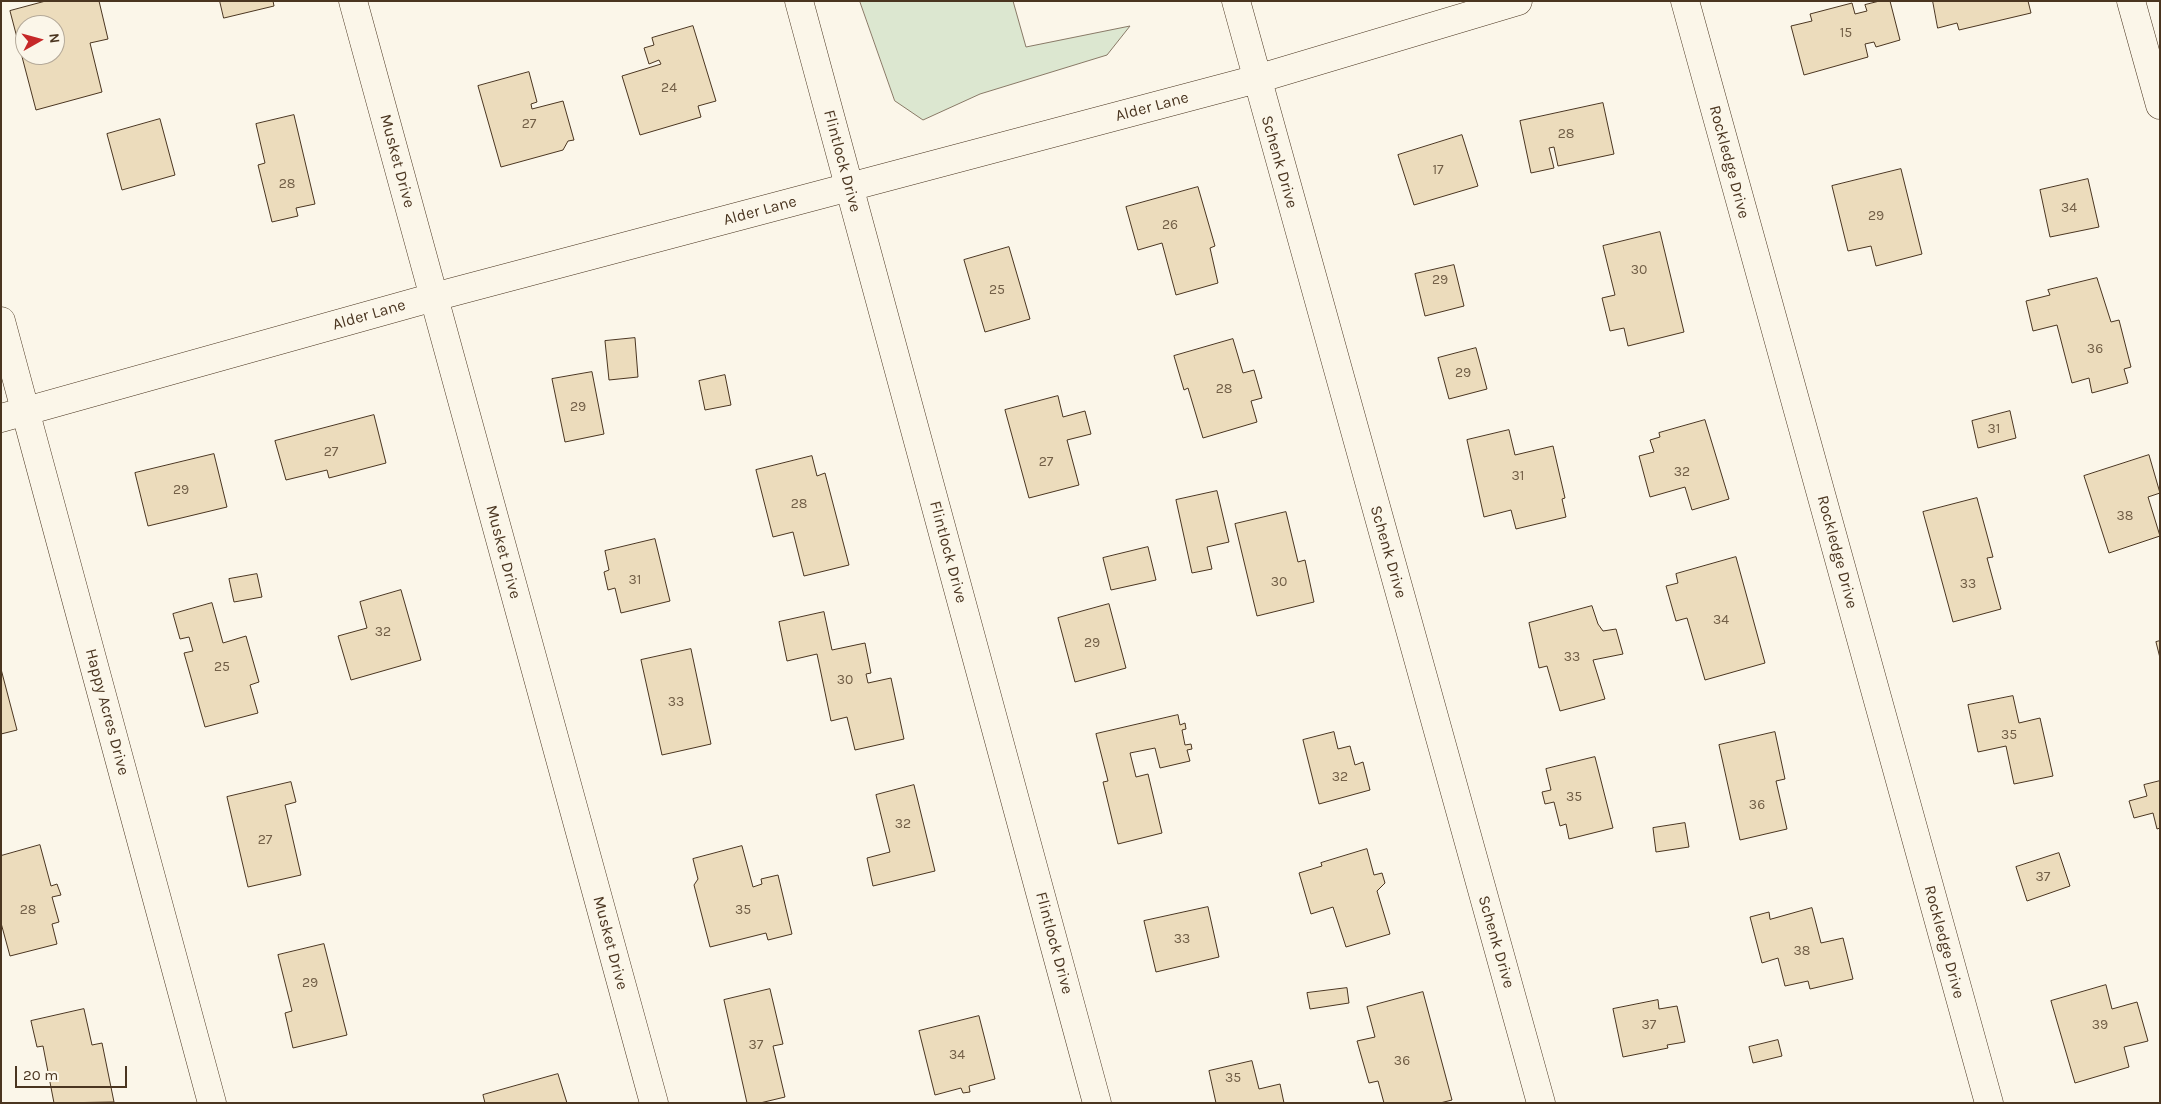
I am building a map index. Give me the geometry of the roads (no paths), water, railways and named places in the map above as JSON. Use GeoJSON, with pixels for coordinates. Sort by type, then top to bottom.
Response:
{"type":"FeatureCollection","features":[{"type":"Feature","properties":{"kind":"street","name":"Musket Drive"},"geometry":{"type":"LineString","coordinates":[[353,1],[654,1103]]}},
{"type":"Feature","properties":{"kind":"street","name":"Flintlock Drive"},"geometry":{"type":"LineString","coordinates":[[799,1],[1097,1103]]}},
{"type":"Feature","properties":{"kind":"street","name":"Schenk Drive"},"geometry":{"type":"LineString","coordinates":[[1236,1],[1541,1103]]}},
{"type":"Feature","properties":{"kind":"street","name":"Alder Lane"},"geometry":{"type":"LineString","coordinates":[[14,415],[434,297],[1257,79],[1518,1]]}},
{"type":"Feature","properties":{"kind":"street","name":"Rockledge Drive"},"geometry":{"type":"LineString","coordinates":[[1685,1],[1989,1103]]}},
{"type":"Feature","properties":{"kind":"street"},"geometry":{"type":"LineString","coordinates":[[2131,1],[2160,105]]}},
{"type":"Feature","properties":{"kind":"street","name":"Happy Acres Drive"},"geometry":{"type":"LineString","coordinates":[[1,321],[14,415],[212,1103]]}}]}
